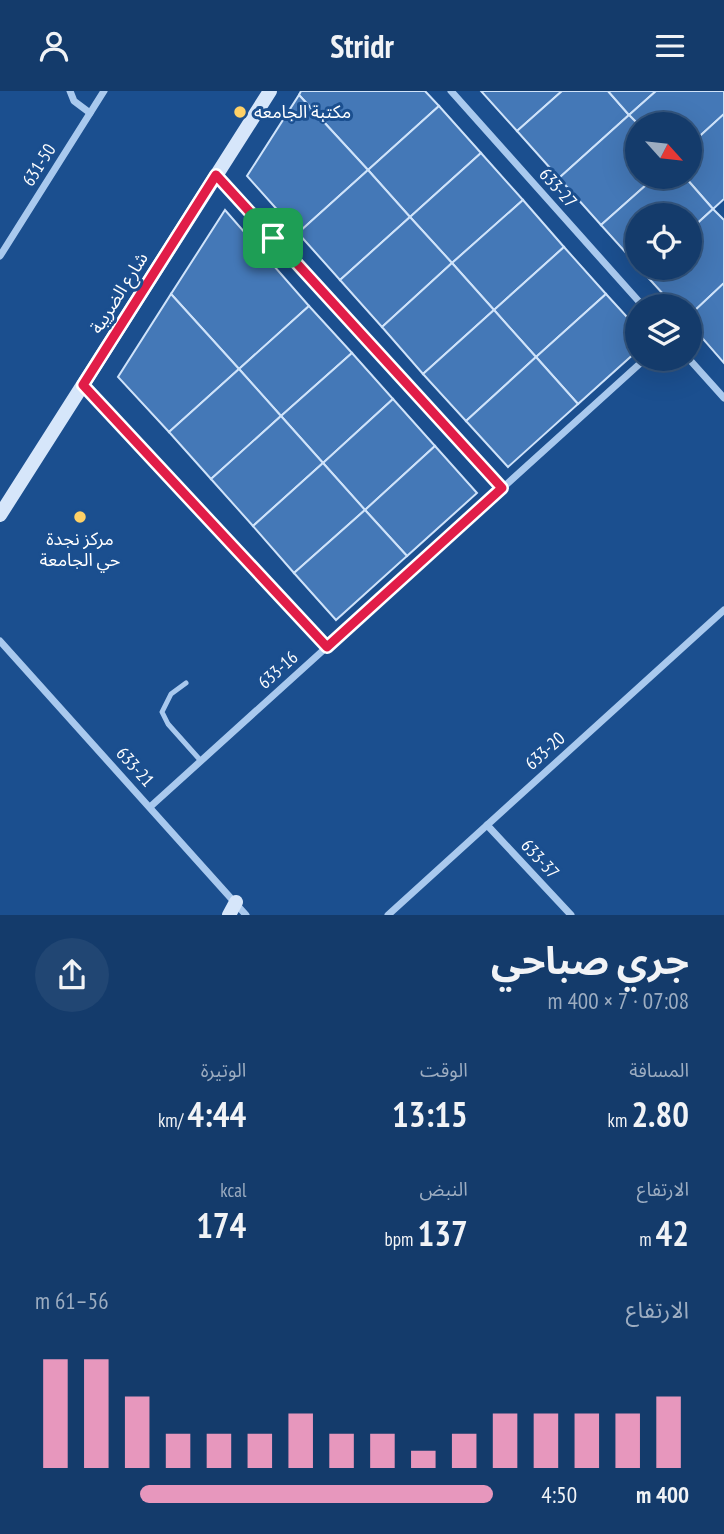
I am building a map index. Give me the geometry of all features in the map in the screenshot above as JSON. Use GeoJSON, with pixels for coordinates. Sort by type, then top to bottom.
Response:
{"type":"FeatureCollection","features":[{"type":"Feature","properties":{"kind":"street"},"geometry":{"type":"LineString","coordinates":[[70,91],[74,101],[90,113]]}},
{"type":"Feature","properties":{"kind":"street","name":"631-50"},"geometry":{"type":"LineString","coordinates":[[0,256],[104,91]]}},
{"type":"Feature","properties":{"kind":"street","name":"شارع الضريبة"},"geometry":{"type":"LineString","coordinates":[[0,515],[270,91]]}},
{"type":"Feature","properties":{"kind":"street","name":"633-27"},"geometry":{"type":"LineString","coordinates":[[451,91],[632,294]]}},
{"type":"Feature","properties":{"kind":"street"},"geometry":{"type":"LineString","coordinates":[[216,175],[502,488]]}},
{"type":"Feature","properties":{"kind":"street","name":"633-16"},"geometry":{"type":"LineString","coordinates":[[150,807],[632,371]]}},
{"type":"Feature","properties":{"kind":"street"},"geometry":{"type":"LineString","coordinates":[[700,371],[724,398]]}},
{"type":"Feature","properties":{"kind":"street"},"geometry":{"type":"LineString","coordinates":[[83,385],[327,647]]}},
{"type":"Feature","properties":{"kind":"street","name":"633-20"},"geometry":{"type":"LineString","coordinates":[[388,915],[724,610]]}},
{"type":"Feature","properties":{"kind":"street","name":"633-21"},"geometry":{"type":"LineString","coordinates":[[0,641],[150,807],[232,908],[246,915]]}},
{"type":"Feature","properties":{"kind":"street","name":"633-37"},"geometry":{"type":"LineString","coordinates":[[487,825],[571,915]]}},
{"type":"Feature","properties":{"kind":"lane"},"geometry":{"type":"LineString","coordinates":[[186,683],[171,694],[162,712],[201,761]]}},
{"type":"Feature","properties":{"kind":"building"},"geometry":{"type":"Polygon","coordinates":[[[301,91],[425,91],[439,106],[368,170],[299,95],[301,91]]]}},
{"type":"Feature","properties":{"kind":"building"},"geometry":{"type":"Polygon","coordinates":[[[481,91],[562,91],[517,131],[481,91]]]}},
{"type":"Feature","properties":{"kind":"building"},"geometry":{"type":"Polygon","coordinates":[[[562,91],[608,91],[626,112],[625,119],[559,178],[517,131],[562,91]]]}},
{"type":"Feature","properties":{"kind":"building"},"geometry":{"type":"Polygon","coordinates":[[[608,91],[656,91],[632,112],[626,112],[608,91]]]}},
{"type":"Feature","properties":{"kind":"building"},"geometry":{"type":"Polygon","coordinates":[[[656,91],[724,91],[724,114],[702,134],[702,112],[632,112],[656,91]]]}},
{"type":"Feature","properties":{"kind":"building"},"geometry":{"type":"Polygon","coordinates":[[[299,95],[368,170],[298,233],[247,176],[299,95]]]}},
{"type":"Feature","properties":{"kind":"building"},"geometry":{"type":"Polygon","coordinates":[[[439,106],[481,153],[410,217],[368,170],[439,106]]]}},
{"type":"Feature","properties":{"kind":"building"},"geometry":{"type":"Polygon","coordinates":[[[724,114],[724,199],[713,209],[696,189],[702,189],[702,134],[724,114]]]}},
{"type":"Feature","properties":{"kind":"building"},"geometry":{"type":"Polygon","coordinates":[[[625,119],[625,189],[642,189],[601,225],[559,178],[625,119]]]}},
{"type":"Feature","properties":{"kind":"building"},"geometry":{"type":"Polygon","coordinates":[[[481,153],[523,200],[452,263],[410,217],[481,153]]]}},
{"type":"Feature","properties":{"kind":"building"},"geometry":{"type":"Polygon","coordinates":[[[368,170],[410,217],[340,280],[298,233],[368,170]]]}},
{"type":"Feature","properties":{"kind":"building"},"geometry":{"type":"Polygon","coordinates":[[[642,189],[696,189],[713,209],[702,219],[702,203],[626,203],[642,189]]]}},
{"type":"Feature","properties":{"kind":"building"},"geometry":{"type":"Polygon","coordinates":[[[523,200],[564,247],[494,310],[452,263],[523,200]]]}},
{"type":"Feature","properties":{"kind":"building"},"geometry":{"type":"Polygon","coordinates":[[[625,204],[625,252],[601,225],[625,204]]]}},
{"type":"Feature","properties":{"kind":"building"},"geometry":{"type":"Polygon","coordinates":[[[713,209],[724,220],[724,283],[702,304],[702,294],[663,294],[650,280],[702,280],[702,219],[713,209]]]}},
{"type":"Feature","properties":{"kind":"building"},"geometry":{"type":"Polygon","coordinates":[[[225,210],[309,306],[239,369],[171,294],[225,210]]]}},
{"type":"Feature","properties":{"kind":"building"},"geometry":{"type":"Polygon","coordinates":[[[410,217],[452,263],[382,327],[340,280],[410,217]]]}},
{"type":"Feature","properties":{"kind":"building"},"geometry":{"type":"Polygon","coordinates":[[[564,247],[606,294],[536,357],[494,310],[564,247]]]}},
{"type":"Feature","properties":{"kind":"building"},"geometry":{"type":"Polygon","coordinates":[[[452,263],[494,310],[423,374],[382,327],[452,263]]]}},
{"type":"Feature","properties":{"kind":"building"},"geometry":{"type":"Polygon","coordinates":[[[724,283],[724,363],[702,338],[702,304],[724,283]]]}},
{"type":"Feature","properties":{"kind":"building"},"geometry":{"type":"Polygon","coordinates":[[[171,294],[239,369],[169,432],[118,377],[171,294]]]}},
{"type":"Feature","properties":{"kind":"building"},"geometry":{"type":"Polygon","coordinates":[[[606,294],[625,315],[625,362],[578,404],[536,357],[606,294]]]}},
{"type":"Feature","properties":{"kind":"building"},"geometry":{"type":"Polygon","coordinates":[[[309,306],[352,353],[281,416],[239,369],[309,306]]]}},
{"type":"Feature","properties":{"kind":"building"},"geometry":{"type":"Polygon","coordinates":[[[494,310],[536,357],[466,421],[423,374],[494,310]]]}},
{"type":"Feature","properties":{"kind":"building"},"geometry":{"type":"Polygon","coordinates":[[[352,353],[393,399],[323,463],[281,416],[352,353]]]}},
{"type":"Feature","properties":{"kind":"building"},"geometry":{"type":"Polygon","coordinates":[[[536,357],[578,404],[508,467],[466,421],[536,357]]]}},
{"type":"Feature","properties":{"kind":"building"},"geometry":{"type":"Polygon","coordinates":[[[239,369],[281,416],[211,479],[169,432],[239,369]]]}},
{"type":"Feature","properties":{"kind":"building"},"geometry":{"type":"Polygon","coordinates":[[[393,399],[435,446],[365,510],[323,463],[393,399]]]}},
{"type":"Feature","properties":{"kind":"building"},"geometry":{"type":"Polygon","coordinates":[[[281,416],[323,463],[253,526],[211,479],[281,416]]]}},
{"type":"Feature","properties":{"kind":"building"},"geometry":{"type":"Polygon","coordinates":[[[435,446],[477,493],[407,556],[365,510],[435,446]]]}},
{"type":"Feature","properties":{"kind":"building"},"geometry":{"type":"Polygon","coordinates":[[[323,463],[365,510],[294,573],[253,526],[323,463]]]}},
{"type":"Feature","properties":{"kind":"building"},"geometry":{"type":"Polygon","coordinates":[[[365,510],[407,556],[336,620],[294,573],[365,510]]]}},
{"type":"Feature","properties":{"kind":"place","name":"مكتبة الجامعه"},"geometry":{"type":"Point","coordinates":[240,112]}},
{"type":"Feature","properties":{"kind":"place","name":"مركز نجدة حي الجامعة"},"geometry":{"type":"Point","coordinates":[80,517]}},
{"type":"Feature","properties":{"kind":"route"},"geometry":{"type":"LineString","coordinates":[[216,175],[273,238],[502,488],[327,647],[83,385],[216,175]]}}]}
